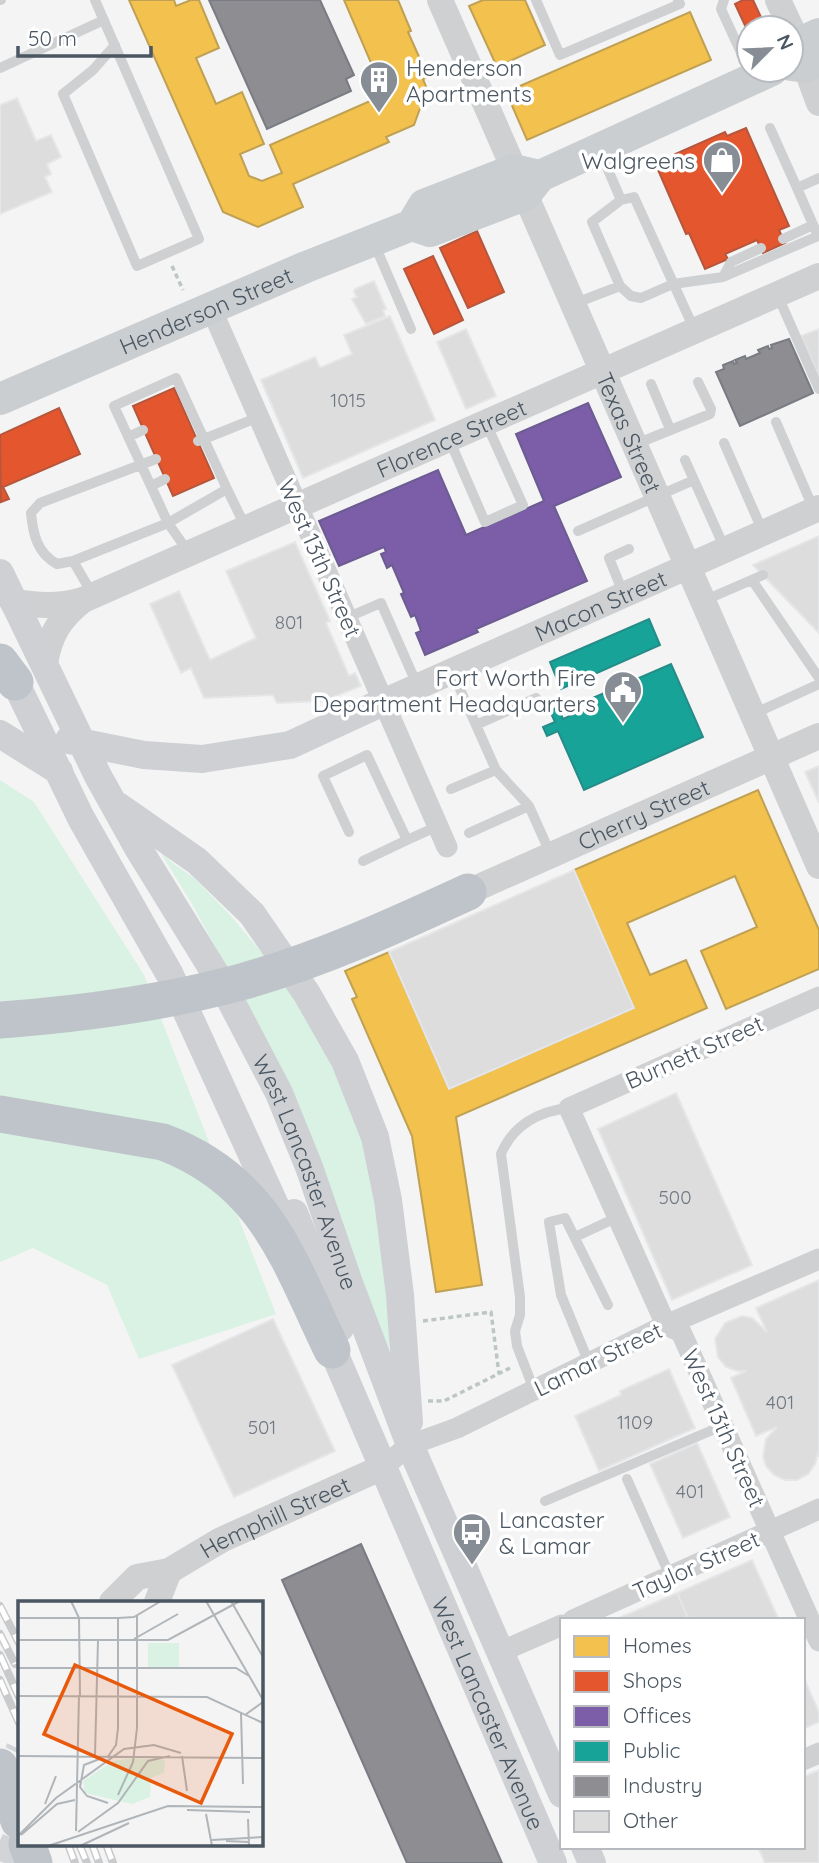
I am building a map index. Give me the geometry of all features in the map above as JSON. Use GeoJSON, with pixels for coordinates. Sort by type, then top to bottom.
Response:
{"type":"FeatureCollection","features":[{"type":"Feature","properties":{"kind":"highway"},"geometry":{"type":"LineString","coordinates":[[0,1020],[109,1008],[241,982],[370,937],[468,892]]}},
{"type":"Feature","properties":{"kind":"highway"},"geometry":{"type":"LineString","coordinates":[[0,1114],[163,1142],[209,1164],[250,1198],[268,1223],[332,1350]]}},
{"type":"Feature","properties":{"kind":"highway"},"geometry":{"type":"LineString","coordinates":[[0,1767],[18,1818]]}},
{"type":"Feature","properties":{"kind":"highway"},"geometry":{"type":"LineString","coordinates":[[28,1846],[34,1863]]}},
{"type":"Feature","properties":{"kind":"main road","name":"Henderson Street"},"geometry":{"type":"LineString","coordinates":[[0,399],[372,240],[412,225],[430,231],[526,180],[599,149],[735,82]]}},
{"type":"Feature","properties":{"kind":"main road","name":"West Lancaster Avenue"},"geometry":{"type":"LineString","coordinates":[[0,573],[12,601],[20,669],[81,818],[170,975],[280,1213],[332,1350],[553,1863]]}},
{"type":"Feature","properties":{"kind":"main road","name":"West Lancaster Avenue"},"geometry":{"type":"LineString","coordinates":[[0,650],[20,669],[98,776],[138,848],[223,986],[279,1093],[309,1167],[410,1446],[560,1789]]}},
{"type":"Feature","properties":{"kind":"main road"},"geometry":{"type":"LineString","coordinates":[[2,729],[44,734],[144,755],[202,759],[290,744],[383,702]]}},
{"type":"Feature","properties":{"kind":"main road"},"geometry":{"type":"LineString","coordinates":[[2,729],[197,861],[252,914],[307,994],[345,1061],[375,1137],[388,1200],[400,1296],[410,1446]]}},
{"type":"Feature","properties":{"kind":"main road"},"geometry":{"type":"LineString","coordinates":[[170,975],[234,1080],[279,1174],[344,1338],[377,1411],[394,1435],[410,1446]]}},
{"type":"Feature","properties":{"kind":"street","name":"Texas Street"},"geometry":{"type":"LineString","coordinates":[[440,0],[526,180],[573,304],[819,866]]}},
{"type":"Feature","properties":{"kind":"street"},"geometry":{"type":"LineString","coordinates":[[805,59],[819,103]]}},
{"type":"Feature","properties":{"kind":"street","name":"Florence Street"},"geometry":{"type":"LineString","coordinates":[[20,669],[48,644],[55,627],[67,613],[88,598],[819,276]]}},
{"type":"Feature","properties":{"kind":"street","name":"West 13th Street"},"geometry":{"type":"LineString","coordinates":[[211,308],[447,847]]}},
{"type":"Feature","properties":{"kind":"street","name":"Macon Street"},"geometry":{"type":"LineString","coordinates":[[383,702],[816,509]]}},
{"type":"Feature","properties":{"kind":"street","name":"Florence Street"},"geometry":{"type":"LineString","coordinates":[[12,601],[49,606],[88,598]]}},
{"type":"Feature","properties":{"kind":"street","name":"Cherry Street"},"geometry":{"type":"LineString","coordinates":[[468,892],[819,736]]}},
{"type":"Feature","properties":{"kind":"street","name":"Burnett Street"},"geometry":{"type":"LineString","coordinates":[[569,1108],[819,997]]}},
{"type":"Feature","properties":{"kind":"street","name":"West 13th Street"},"geometry":{"type":"LineString","coordinates":[[569,1108],[666,1325],[681,1332],[817,1630]]}},
{"type":"Feature","properties":{"kind":"street","name":"Lamar Street"},"geometry":{"type":"LineString","coordinates":[[383,1467],[410,1446],[457,1428],[666,1325],[819,1259]]}},
{"type":"Feature","properties":{"kind":"street","name":"Hemphill Street"},"geometry":{"type":"LineString","coordinates":[[113,1601],[137,1577],[169,1571],[220,1539],[383,1467]]}},
{"type":"Feature","properties":{"kind":"street","name":"Taylor Street"},"geometry":{"type":"LineString","coordinates":[[580,1618],[614,1609],[670,1576],[819,1509]]}},
{"type":"Feature","properties":{"kind":"street"},"geometry":{"type":"LineString","coordinates":[[157,1601],[169,1571]]}},
{"type":"Feature","properties":{"kind":"street"},"geometry":{"type":"LineString","coordinates":[[500,1652],[560,1626]]}},
{"type":"Feature","properties":{"kind":"lane"},"geometry":{"type":"LineString","coordinates":[[95,0],[199,239],[137,265],[63,94],[93,70],[114,45]]}},
{"type":"Feature","properties":{"kind":"lane"},"geometry":{"type":"LineString","coordinates":[[536,0],[560,55],[680,4],[678,0]]}},
{"type":"Feature","properties":{"kind":"lane"},"geometry":{"type":"LineString","coordinates":[[724,0],[721,9],[735,34]]}},
{"type":"Feature","properties":{"kind":"lane"},"geometry":{"type":"LineString","coordinates":[[0,68],[104,20]]}},
{"type":"Feature","properties":{"kind":"lane"},"geometry":{"type":"LineString","coordinates":[[695,331],[673,284],[634,197],[621,200],[592,222],[620,286],[631,296],[641,298],[673,284],[723,277],[818,236],[770,128]]}},
{"type":"Feature","properties":{"kind":"lane"},"geometry":{"type":"LineString","coordinates":[[599,149],[621,200]]}},
{"type":"Feature","properties":{"kind":"lane"},"geometry":{"type":"LineString","coordinates":[[797,188],[819,178]]}},
{"type":"Feature","properties":{"kind":"lane"},"geometry":{"type":"LineString","coordinates":[[783,239],[813,225]]}},
{"type":"Feature","properties":{"kind":"lane"},"geometry":{"type":"LineString","coordinates":[[372,240],[411,329]]}},
{"type":"Feature","properties":{"kind":"lane"},"geometry":{"type":"LineString","coordinates":[[723,277],[731,262],[761,248]]}},
{"type":"Feature","properties":{"kind":"lane"},"geometry":{"type":"LineString","coordinates":[[573,304],[620,286]]}},
{"type":"Feature","properties":{"kind":"lane"},"geometry":{"type":"LineString","coordinates":[[777,294],[819,389]]}},
{"type":"Feature","properties":{"kind":"lane"},"geometry":{"type":"LineString","coordinates":[[189,553],[168,523],[114,406],[176,378],[201,440],[246,528]]}},
{"type":"Feature","properties":{"kind":"lane"},"geometry":{"type":"LineString","coordinates":[[634,444],[710,414],[698,382]]}},
{"type":"Feature","properties":{"kind":"lane"},"geometry":{"type":"LineString","coordinates":[[651,384],[670,429]]}},
{"type":"Feature","properties":{"kind":"lane"},"geometry":{"type":"LineString","coordinates":[[201,440],[259,417]]}},
{"type":"Feature","properties":{"kind":"lane"},"geometry":{"type":"LineString","coordinates":[[776,422],[816,509]]}},
{"type":"Feature","properties":{"kind":"lane"},"geometry":{"type":"LineString","coordinates":[[449,439],[485,522],[523,505],[486,423]]}},
{"type":"Feature","properties":{"kind":"lane"},"geometry":{"type":"LineString","coordinates":[[128,437],[143,430]]}},
{"type":"Feature","properties":{"kind":"lane"},"geometry":{"type":"LineString","coordinates":[[724,443],[763,533]]}},
{"type":"Feature","properties":{"kind":"lane"},"geometry":{"type":"LineString","coordinates":[[156,459],[40,503],[30,513],[32,530],[47,559],[57,564],[73,561],[168,523],[227,489]]}},
{"type":"Feature","properties":{"kind":"lane"},"geometry":{"type":"LineString","coordinates":[[685,460],[726,549]]}},
{"type":"Feature","properties":{"kind":"lane"},"geometry":{"type":"LineString","coordinates":[[151,486],[165,479]]}},
{"type":"Feature","properties":{"kind":"lane"},"geometry":{"type":"LineString","coordinates":[[578,531],[694,480]]}},
{"type":"Feature","properties":{"kind":"lane"},"geometry":{"type":"LineString","coordinates":[[624,594],[609,558],[629,549]]}},
{"type":"Feature","properties":{"kind":"lane"},"geometry":{"type":"LineString","coordinates":[[73,561],[88,598]]}},
{"type":"Feature","properties":{"kind":"lane"},"geometry":{"type":"LineString","coordinates":[[703,601],[757,577],[819,678]]}},
{"type":"Feature","properties":{"kind":"lane"},"geometry":{"type":"LineString","coordinates":[[346,618],[381,603],[418,687]]}},
{"type":"Feature","properties":{"kind":"lane"},"geometry":{"type":"LineString","coordinates":[[452,671],[496,770],[529,806],[551,855]]}},
{"type":"Feature","properties":{"kind":"lane"},"geometry":{"type":"LineString","coordinates":[[752,715],[819,684]]}},
{"type":"Feature","properties":{"kind":"lane"},"geometry":{"type":"LineString","coordinates":[[476,725],[536,698]]}},
{"type":"Feature","properties":{"kind":"lane"},"geometry":{"type":"LineString","coordinates":[[349,831],[323,776],[368,755],[407,840]]}},
{"type":"Feature","properties":{"kind":"lane"},"geometry":{"type":"LineString","coordinates":[[451,789],[496,770]]}},
{"type":"Feature","properties":{"kind":"lane"},"geometry":{"type":"LineString","coordinates":[[469,833],[529,806]]}},
{"type":"Feature","properties":{"kind":"lane"},"geometry":{"type":"LineString","coordinates":[[363,861],[438,826]]}},
{"type":"Feature","properties":{"kind":"lane"},"geometry":{"type":"LineString","coordinates":[[534,1390],[517,1346],[515,1331],[520,1315],[520,1297],[501,1154],[505,1144],[523,1124],[548,1110],[569,1108]]}},
{"type":"Feature","properties":{"kind":"lane"},"geometry":{"type":"LineString","coordinates":[[575,1237],[618,1217]]}},
{"type":"Feature","properties":{"kind":"lane"},"geometry":{"type":"LineString","coordinates":[[589,1363],[561,1295],[549,1222],[565,1218],[608,1305]]}},
{"type":"Feature","properties":{"kind":"lane"},"geometry":{"type":"LineString","coordinates":[[545,1501],[722,1426]]}},
{"type":"Feature","properties":{"kind":"lane"},"geometry":{"type":"LineString","coordinates":[[628,1479],[670,1576]]}},
{"type":"Feature","properties":{"kind":"path"},"geometry":{"type":"LineString","coordinates":[[174,270],[183,290]]}},
{"type":"Feature","properties":{"kind":"path"},"geometry":{"type":"LineString","coordinates":[[418,1321],[491,1312],[499,1374]]}},
{"type":"Feature","properties":{"kind":"path"},"geometry":{"type":"LineString","coordinates":[[428,1401],[444,1401],[523,1361]]}},
{"type":"Feature","properties":{"kind":"green space"},"geometry":{"type":"Polygon","coordinates":[[[0,780],[34,802],[144,975],[276,1314],[139,1359],[107,1285],[33,1248],[0,1262],[0,780]]]}},
{"type":"Feature","properties":{"kind":"green space"},"geometry":{"type":"Polygon","coordinates":[[[159,850],[194,878],[231,916],[287,983],[342,1085],[363,1143],[375,1189],[389,1297],[389,1365],[266,1040],[192,904],[159,850]]]}},
{"type":"Feature","properties":{"kind":"building: Homes","name":"Henderson Apartments"},"geometry":{"type":"Polygon","coordinates":[[[129,0],[174,0],[176,6],[199,0],[219,48],[196,58],[216,104],[242,92],[264,144],[240,154],[249,176],[262,181],[282,173],[270,145],[377,98],[381,86],[344,0],[398,0],[411,31],[408,32],[428,77],[423,79],[427,89],[414,125],[386,137],[389,142],[293,184],[303,207],[258,227],[223,212],[129,0]]]}},
{"type":"Feature","properties":{"kind":"building: Homes"},"geometry":{"type":"Polygon","coordinates":[[[483,0],[525,0],[545,45],[497,67],[469,6],[483,0]]]}},
{"type":"Feature","properties":{"kind":"building: Homes"},"geometry":{"type":"Polygon","coordinates":[[[690,12],[711,60],[527,140],[506,92],[690,12]]]}},
{"type":"Feature","properties":{"kind":"building: Homes"},"geometry":{"type":"Polygon","coordinates":[[[758,790],[819,930],[819,969],[726,1009],[701,951],[757,927],[735,876],[627,923],[650,975],[686,960],[707,1008],[456,1117],[482,1285],[436,1292],[412,1136],[352,999],[357,997],[345,971],[389,952],[449,1089],[634,1008],[574,870],[758,790]]]}},
{"type":"Feature","properties":{"kind":"building: Shops"},"geometry":{"type":"Polygon","coordinates":[[[743,0],[753,0],[760,14],[740,14],[735,4],[743,0]]]}},
{"type":"Feature","properties":{"kind":"building: Shops","name":"Walgreens"},"geometry":{"type":"Polygon","coordinates":[[[746,128],[789,226],[779,230],[785,243],[763,253],[757,240],[725,254],[728,259],[705,269],[689,233],[686,234],[655,163],[725,132],[727,136],[746,128]]]}},
{"type":"Feature","properties":{"kind":"building: Shops"},"geometry":{"type":"Polygon","coordinates":[[[477,231],[504,292],[468,308],[440,248],[477,231]]]}},
{"type":"Feature","properties":{"kind":"building: Shops"},"geometry":{"type":"Polygon","coordinates":[[[433,256],[463,320],[434,334],[404,269],[433,256]]]}},
{"type":"Feature","properties":{"kind":"building: Shops"},"geometry":{"type":"Polygon","coordinates":[[[174,388],[214,478],[173,496],[133,406],[174,388]]]}},
{"type":"Feature","properties":{"kind":"building: Shops"},"geometry":{"type":"Polygon","coordinates":[[[59,408],[80,454],[3,487],[9,499],[1,502],[0,435],[59,408]]]}},
{"type":"Feature","properties":{"kind":"building: Offices"},"geometry":{"type":"Polygon","coordinates":[[[588,403],[621,477],[554,506],[587,581],[476,629],[478,632],[425,655],[416,633],[421,631],[415,615],[411,617],[392,565],[387,568],[381,554],[386,552],[384,547],[339,566],[319,521],[438,470],[466,535],[544,501],[516,434],[588,403]]]}},
{"type":"Feature","properties":{"kind":"building: Public"},"geometry":{"type":"Polygon","coordinates":[[[649,619],[660,645],[561,689],[550,662],[649,619]]]}},
{"type":"Feature","properties":{"kind":"building: Public","name":"Fort Worth Fire Department Headquarters"},"geometry":{"type":"Polygon","coordinates":[[[671,664],[703,737],[584,790],[558,731],[547,736],[543,727],[555,722],[550,711],[558,707],[563,719],[591,707],[588,700],[671,664]]]}},
{"type":"Feature","properties":{"kind":"building: Industry"},"geometry":{"type":"Polygon","coordinates":[[[209,0],[320,0],[354,75],[346,79],[351,91],[267,129],[209,0]]]}},
{"type":"Feature","properties":{"kind":"building: Industry"},"geometry":{"type":"Polygon","coordinates":[[[789,339],[813,393],[740,426],[716,372],[724,369],[723,365],[733,361],[734,364],[737,363],[735,360],[745,356],[746,359],[760,353],[758,350],[768,346],[769,349],[772,348],[771,345],[789,339]]]}},
{"type":"Feature","properties":{"kind":"building: Industry"},"geometry":{"type":"Polygon","coordinates":[[[361,1544],[502,1863],[407,1863],[282,1580],[361,1544]]]}},
{"type":"Feature","properties":{"kind":"building: Other"},"geometry":{"type":"Polygon","coordinates":[[[17,98],[36,141],[51,135],[61,157],[47,164],[51,174],[45,177],[52,192],[0,214],[0,105],[17,98]]]}},
{"type":"Feature","properties":{"kind":"building: Other"},"geometry":{"type":"Polygon","coordinates":[[[374,281],[386,309],[383,310],[385,316],[366,324],[352,299],[357,297],[355,289],[374,281]]]}},
{"type":"Feature","properties":{"kind":"building: Other"},"geometry":{"type":"Polygon","coordinates":[[[390,316],[435,420],[303,478],[261,380],[315,357],[320,368],[352,354],[344,335],[390,316]]]}},
{"type":"Feature","properties":{"kind":"building: Other"},"geometry":{"type":"Polygon","coordinates":[[[466,329],[496,396],[466,409],[437,342],[466,329]]]}},
{"type":"Feature","properties":{"kind":"building: Other"},"geometry":{"type":"Polygon","coordinates":[[[819,329],[819,377],[801,336],[819,329]]]}},
{"type":"Feature","properties":{"kind":"building: Other"},"geometry":{"type":"Polygon","coordinates":[[[819,536],[819,633],[753,565],[819,536]]]}},
{"type":"Feature","properties":{"kind":"building: Other"},"geometry":{"type":"Polygon","coordinates":[[[295,542],[330,621],[326,623],[349,676],[355,673],[361,686],[323,701],[277,703],[273,695],[204,698],[191,668],[181,673],[150,604],[179,591],[210,660],[256,638],[226,571],[295,542]]]}},
{"type":"Feature","properties":{"kind":"building: Other"},"geometry":{"type":"Polygon","coordinates":[[[819,766],[819,803],[805,772],[819,766]]]}},
{"type":"Feature","properties":{"kind":"building: Other"},"geometry":{"type":"Polygon","coordinates":[[[574,870],[634,1008],[449,1089],[389,952],[574,870]]]}},
{"type":"Feature","properties":{"kind":"building: Other"},"geometry":{"type":"Polygon","coordinates":[[[676,1093],[752,1265],[672,1300],[598,1129],[676,1093]]]}},
{"type":"Feature","properties":{"kind":"building: Other"},"geometry":{"type":"Polygon","coordinates":[[[819,1280],[819,1457],[818,1453],[808,1474],[797,1480],[785,1480],[774,1475],[766,1466],[763,1457],[766,1439],[777,1427],[756,1436],[731,1378],[746,1371],[726,1367],[718,1357],[715,1339],[725,1323],[742,1316],[752,1318],[767,1332],[756,1308],[819,1280]]]}},
{"type":"Feature","properties":{"kind":"building: Other"},"geometry":{"type":"Polygon","coordinates":[[[273,1319],[335,1451],[234,1497],[172,1365],[273,1319]]]}},
{"type":"Feature","properties":{"kind":"building: Other"},"geometry":{"type":"Polygon","coordinates":[[[669,1369],[695,1428],[599,1471],[575,1416],[621,1395],[620,1391],[669,1369]]]}},
{"type":"Feature","properties":{"kind":"building: Other"},"geometry":{"type":"Polygon","coordinates":[[[697,1443],[730,1517],[683,1538],[650,1464],[697,1443]]]}},
{"type":"Feature","properties":{"kind":"building: Other"},"geometry":{"type":"Polygon","coordinates":[[[752,1560],[778,1618],[688,1618],[677,1593],[752,1560]]]}},
{"type":"Feature","properties":{"kind":"building: Other"},"geometry":{"type":"Polygon","coordinates":[[[677,1593],[688,1618],[619,1618],[677,1593]]]}},
{"type":"Feature","properties":{"kind":"building: Other"},"geometry":{"type":"Polygon","coordinates":[[[805,1680],[819,1712],[819,1722],[805,1728],[805,1680]]]}},
{"type":"Feature","properties":{"kind":"building: Other"},"geometry":{"type":"Polygon","coordinates":[[[819,1770],[819,1863],[765,1863],[759,1849],[805,1849],[805,1776],[819,1770]]]}},
{"type":"Feature","properties":{"kind":"tunnel"},"geometry":{"type":"LineString","coordinates":[[0,1788],[18,1751]]}},
{"type":"Feature","properties":{"kind":"tunnel"},"geometry":{"type":"LineString","coordinates":[[4,1863],[18,1832]]}},
{"type":"Feature","properties":{"kind":"railway"},"geometry":{"type":"LineString","coordinates":[[0,1606],[18,1641]]}},
{"type":"Feature","properties":{"kind":"railway"},"geometry":{"type":"LineString","coordinates":[[0,1634],[15,1664]]}},
{"type":"Feature","properties":{"kind":"railway"},"geometry":{"type":"LineString","coordinates":[[0,1655],[18,1695]]}},
{"type":"Feature","properties":{"kind":"railway"},"geometry":{"type":"LineString","coordinates":[[0,1680],[18,1721]]}},
{"type":"Feature","properties":{"kind":"railway"},"geometry":{"type":"LineString","coordinates":[[69,1846],[75,1863]]}},
{"type":"Feature","properties":{"kind":"railway"},"geometry":{"type":"LineString","coordinates":[[80,1846],[87,1863]]}},
{"type":"Feature","properties":{"kind":"railway"},"geometry":{"type":"LineString","coordinates":[[93,1846],[99,1863]]}},
{"type":"Feature","properties":{"kind":"railway"},"geometry":{"type":"LineString","coordinates":[[107,1846],[113,1863]]}},
{"type":"Feature","properties":{"kind":"place","name":"Henderson Apartments"},"geometry":{"type":"Point","coordinates":[379,114]}},
{"type":"Feature","properties":{"kind":"place","name":"Walgreens"},"geometry":{"type":"Point","coordinates":[722,194]}},
{"type":"Feature","properties":{"kind":"place","name":"Fort Worth Fire Department Headquarters"},"geometry":{"type":"Point","coordinates":[623,724]}},
{"type":"Feature","properties":{"kind":"place","name":"Lancaster & Lamar"},"geometry":{"type":"Point","coordinates":[472,1566]}}]}
